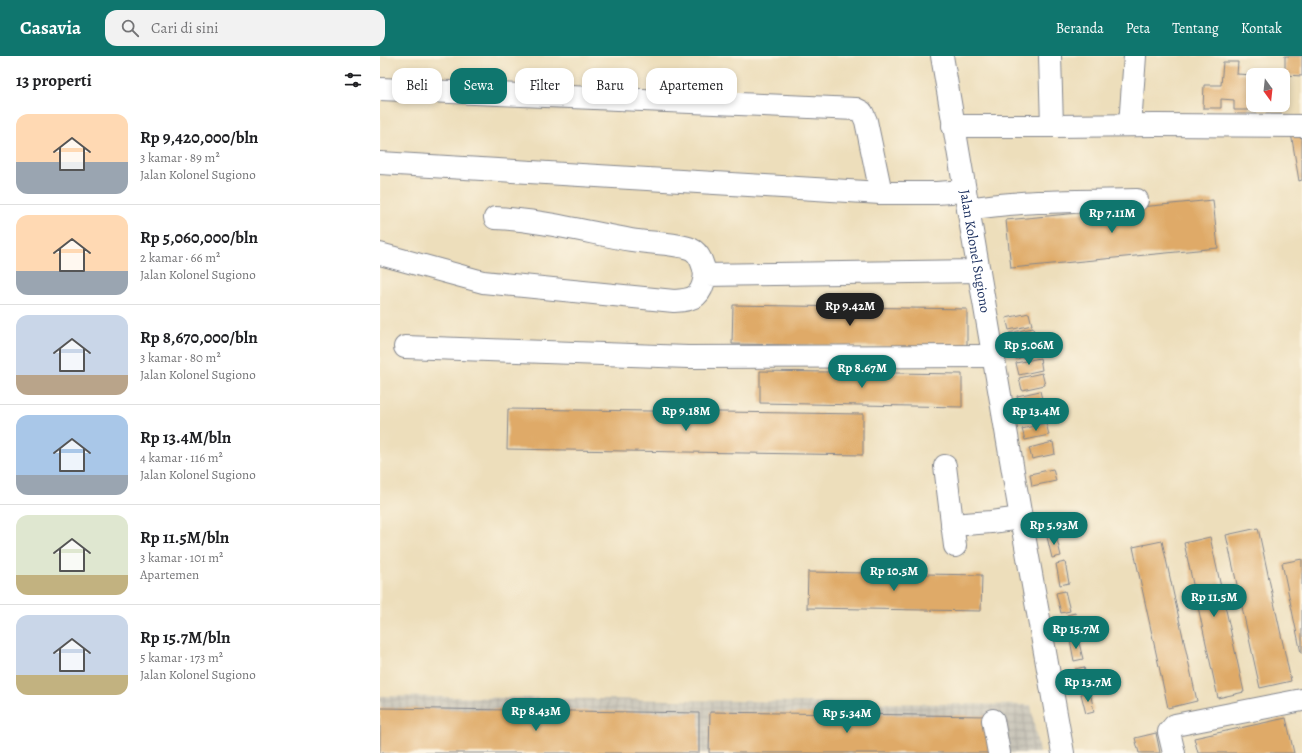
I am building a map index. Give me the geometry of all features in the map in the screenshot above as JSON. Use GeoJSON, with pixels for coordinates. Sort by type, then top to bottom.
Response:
{"type":"FeatureCollection","features":[{"type":"Feature","properties":{"kind":"street","name":"Jalan Kolonel Sugiono"},"geometry":{"type":"LineString","coordinates":[[942,56],[1063,753]]}},
{"type":"Feature","properties":{"kind":"street"},"geometry":{"type":"LineString","coordinates":[[1050,56],[1052,126]]}},
{"type":"Feature","properties":{"kind":"street"},"geometry":{"type":"LineString","coordinates":[[1130,125],[1135,56]]}},
{"type":"Feature","properties":{"kind":"street"},"geometry":{"type":"LineString","coordinates":[[380,89],[856,109],[862,112],[866,121],[880,188]]}},
{"type":"Feature","properties":{"kind":"street"},"geometry":{"type":"LineString","coordinates":[[953,126],[1302,126]]}},
{"type":"Feature","properties":{"kind":"street"},"geometry":{"type":"LineString","coordinates":[[380,163],[880,188],[934,182],[965,194],[981,207],[1037,202],[1137,200]]}},
{"type":"Feature","properties":{"kind":"street"},"geometry":{"type":"LineString","coordinates":[[380,254],[484,282],[674,301],[689,300],[697,294],[703,285],[705,275],[704,267],[692,249],[632,240],[533,221],[495,218]]}},
{"type":"Feature","properties":{"kind":"street"},"geometry":{"type":"LineString","coordinates":[[705,275],[979,271]]}},
{"type":"Feature","properties":{"kind":"street"},"geometry":{"type":"LineString","coordinates":[[405,347],[688,357],[994,356]]}},
{"type":"Feature","properties":{"kind":"street"},"geometry":{"type":"LineString","coordinates":[[945,466],[953,536],[991,522],[1021,518]]}},
{"type":"Feature","properties":{"kind":"street"},"geometry":{"type":"LineString","coordinates":[[1174,753],[1169,732],[1175,725],[1302,700]]}},
{"type":"Feature","properties":{"kind":"street"},"geometry":{"type":"LineString","coordinates":[[993,720],[999,753]]}},
{"type":"Feature","properties":{"kind":"shaded area"},"geometry":{"type":"Polygon","coordinates":[[[380,696],[1031,705],[1039,753],[380,753],[380,696]]]}},
{"type":"Feature","properties":{"kind":"building"},"geometry":{"type":"Polygon","coordinates":[[[1285,56],[1302,56],[1302,76],[1290,75],[1290,68],[1285,68],[1285,56]]]}},
{"type":"Feature","properties":{"kind":"building"},"geometry":{"type":"Polygon","coordinates":[[[1223,62],[1238,62],[1237,74],[1246,75],[1246,110],[1234,110],[1234,100],[1221,99],[1221,108],[1203,108],[1204,85],[1221,85],[1223,62]]]}},
{"type":"Feature","properties":{"kind":"building"},"geometry":{"type":"Polygon","coordinates":[[[1302,131],[1302,180],[1299,181],[1291,133],[1302,131]]]}},
{"type":"Feature","properties":{"kind":"building"},"geometry":{"type":"Polygon","coordinates":[[[1213,200],[1218,248],[1011,268],[1006,220],[1213,200]]]}},
{"type":"Feature","properties":{"kind":"building"},"geometry":{"type":"Polygon","coordinates":[[[733,305],[967,309],[967,348],[732,344],[733,305]]]}},
{"type":"Feature","properties":{"kind":"building"},"geometry":{"type":"Polygon","coordinates":[[[1029,313],[1032,325],[1009,330],[1006,318],[1029,313]]]}},
{"type":"Feature","properties":{"kind":"building"},"geometry":{"type":"Polygon","coordinates":[[[1033,328],[1035,339],[1012,345],[1009,333],[1033,328]]]}},
{"type":"Feature","properties":{"kind":"building"},"geometry":{"type":"Polygon","coordinates":[[[1037,342],[1039,354],[1016,359],[1013,348],[1037,342]]]}},
{"type":"Feature","properties":{"kind":"building"},"geometry":{"type":"Polygon","coordinates":[[[1040,358],[1042,370],[1019,375],[1016,363],[1040,358]]]}},
{"type":"Feature","properties":{"kind":"building"},"geometry":{"type":"Polygon","coordinates":[[[760,371],[962,374],[962,407],[760,403],[760,371]]]}},
{"type":"Feature","properties":{"kind":"building"},"geometry":{"type":"Polygon","coordinates":[[[1042,373],[1045,385],[1022,390],[1019,378],[1042,373]]]}},
{"type":"Feature","properties":{"kind":"building"},"geometry":{"type":"Polygon","coordinates":[[[1040,391],[1043,403],[1019,408],[1017,396],[1040,391]]]}},
{"type":"Feature","properties":{"kind":"building"},"geometry":{"type":"Polygon","coordinates":[[[508,409],[863,414],[863,455],[507,449],[508,409]]]}},
{"type":"Feature","properties":{"kind":"building"},"geometry":{"type":"Polygon","coordinates":[[[1046,423],[1049,435],[1025,440],[1022,429],[1046,423]]]}},
{"type":"Feature","properties":{"kind":"building"},"geometry":{"type":"Polygon","coordinates":[[[1053,442],[1055,454],[1032,459],[1029,448],[1053,442]]]}},
{"type":"Feature","properties":{"kind":"building"},"geometry":{"type":"Polygon","coordinates":[[[1053,469],[1056,481],[1032,486],[1030,474],[1053,469]]]}},
{"type":"Feature","properties":{"kind":"building"},"geometry":{"type":"Polygon","coordinates":[[[1258,528],[1291,681],[1260,688],[1226,535],[1258,528]]]}},
{"type":"Feature","properties":{"kind":"building"},"geometry":{"type":"Polygon","coordinates":[[[1056,535],[1061,556],[1052,558],[1047,537],[1056,535]]]}},
{"type":"Feature","properties":{"kind":"building"},"geometry":{"type":"Polygon","coordinates":[[[1210,537],[1244,692],[1218,698],[1184,543],[1210,537]]]}},
{"type":"Feature","properties":{"kind":"building"},"geometry":{"type":"Polygon","coordinates":[[[1162,541],[1197,701],[1168,708],[1133,547],[1162,541]]]}},
{"type":"Feature","properties":{"kind":"building"},"geometry":{"type":"Polygon","coordinates":[[[1302,559],[1302,653],[1301,653],[1282,563],[1302,559]]]}},
{"type":"Feature","properties":{"kind":"building"},"geometry":{"type":"Polygon","coordinates":[[[1065,562],[1069,583],[1060,585],[1056,564],[1065,562]]]}},
{"type":"Feature","properties":{"kind":"building"},"geometry":{"type":"Polygon","coordinates":[[[808,572],[982,575],[981,611],[807,608],[808,572]]]}},
{"type":"Feature","properties":{"kind":"building"},"geometry":{"type":"Polygon","coordinates":[[[1065,591],[1070,611],[1061,613],[1056,593],[1065,591]]]}},
{"type":"Feature","properties":{"kind":"building"},"geometry":{"type":"Polygon","coordinates":[[[1075,613],[1080,633],[1071,635],[1067,615],[1075,613]]]}},
{"type":"Feature","properties":{"kind":"building"},"geometry":{"type":"Polygon","coordinates":[[[1078,639],[1083,659],[1074,661],[1070,640],[1078,639]]]}},
{"type":"Feature","properties":{"kind":"building"},"geometry":{"type":"Polygon","coordinates":[[[1084,667],[1089,687],[1080,689],[1075,669],[1084,667]]]}},
{"type":"Feature","properties":{"kind":"building"},"geometry":{"type":"Polygon","coordinates":[[[1090,691],[1094,712],[1086,714],[1081,694],[1090,691]]]}},
{"type":"Feature","properties":{"kind":"building"},"geometry":{"type":"Polygon","coordinates":[[[380,708],[699,713],[699,753],[380,753],[380,708]]]}},
{"type":"Feature","properties":{"kind":"building"},"geometry":{"type":"Polygon","coordinates":[[[710,712],[986,716],[993,753],[709,753],[710,712]]]}},
{"type":"Feature","properties":{"kind":"building"},"geometry":{"type":"Polygon","coordinates":[[[1286,718],[1294,753],[1198,753],[1194,738],[1286,718]]]}},
{"type":"Feature","properties":{"kind":"building"},"geometry":{"type":"Polygon","coordinates":[[[1156,733],[1160,753],[1139,753],[1135,738],[1156,733]]]}}]}
